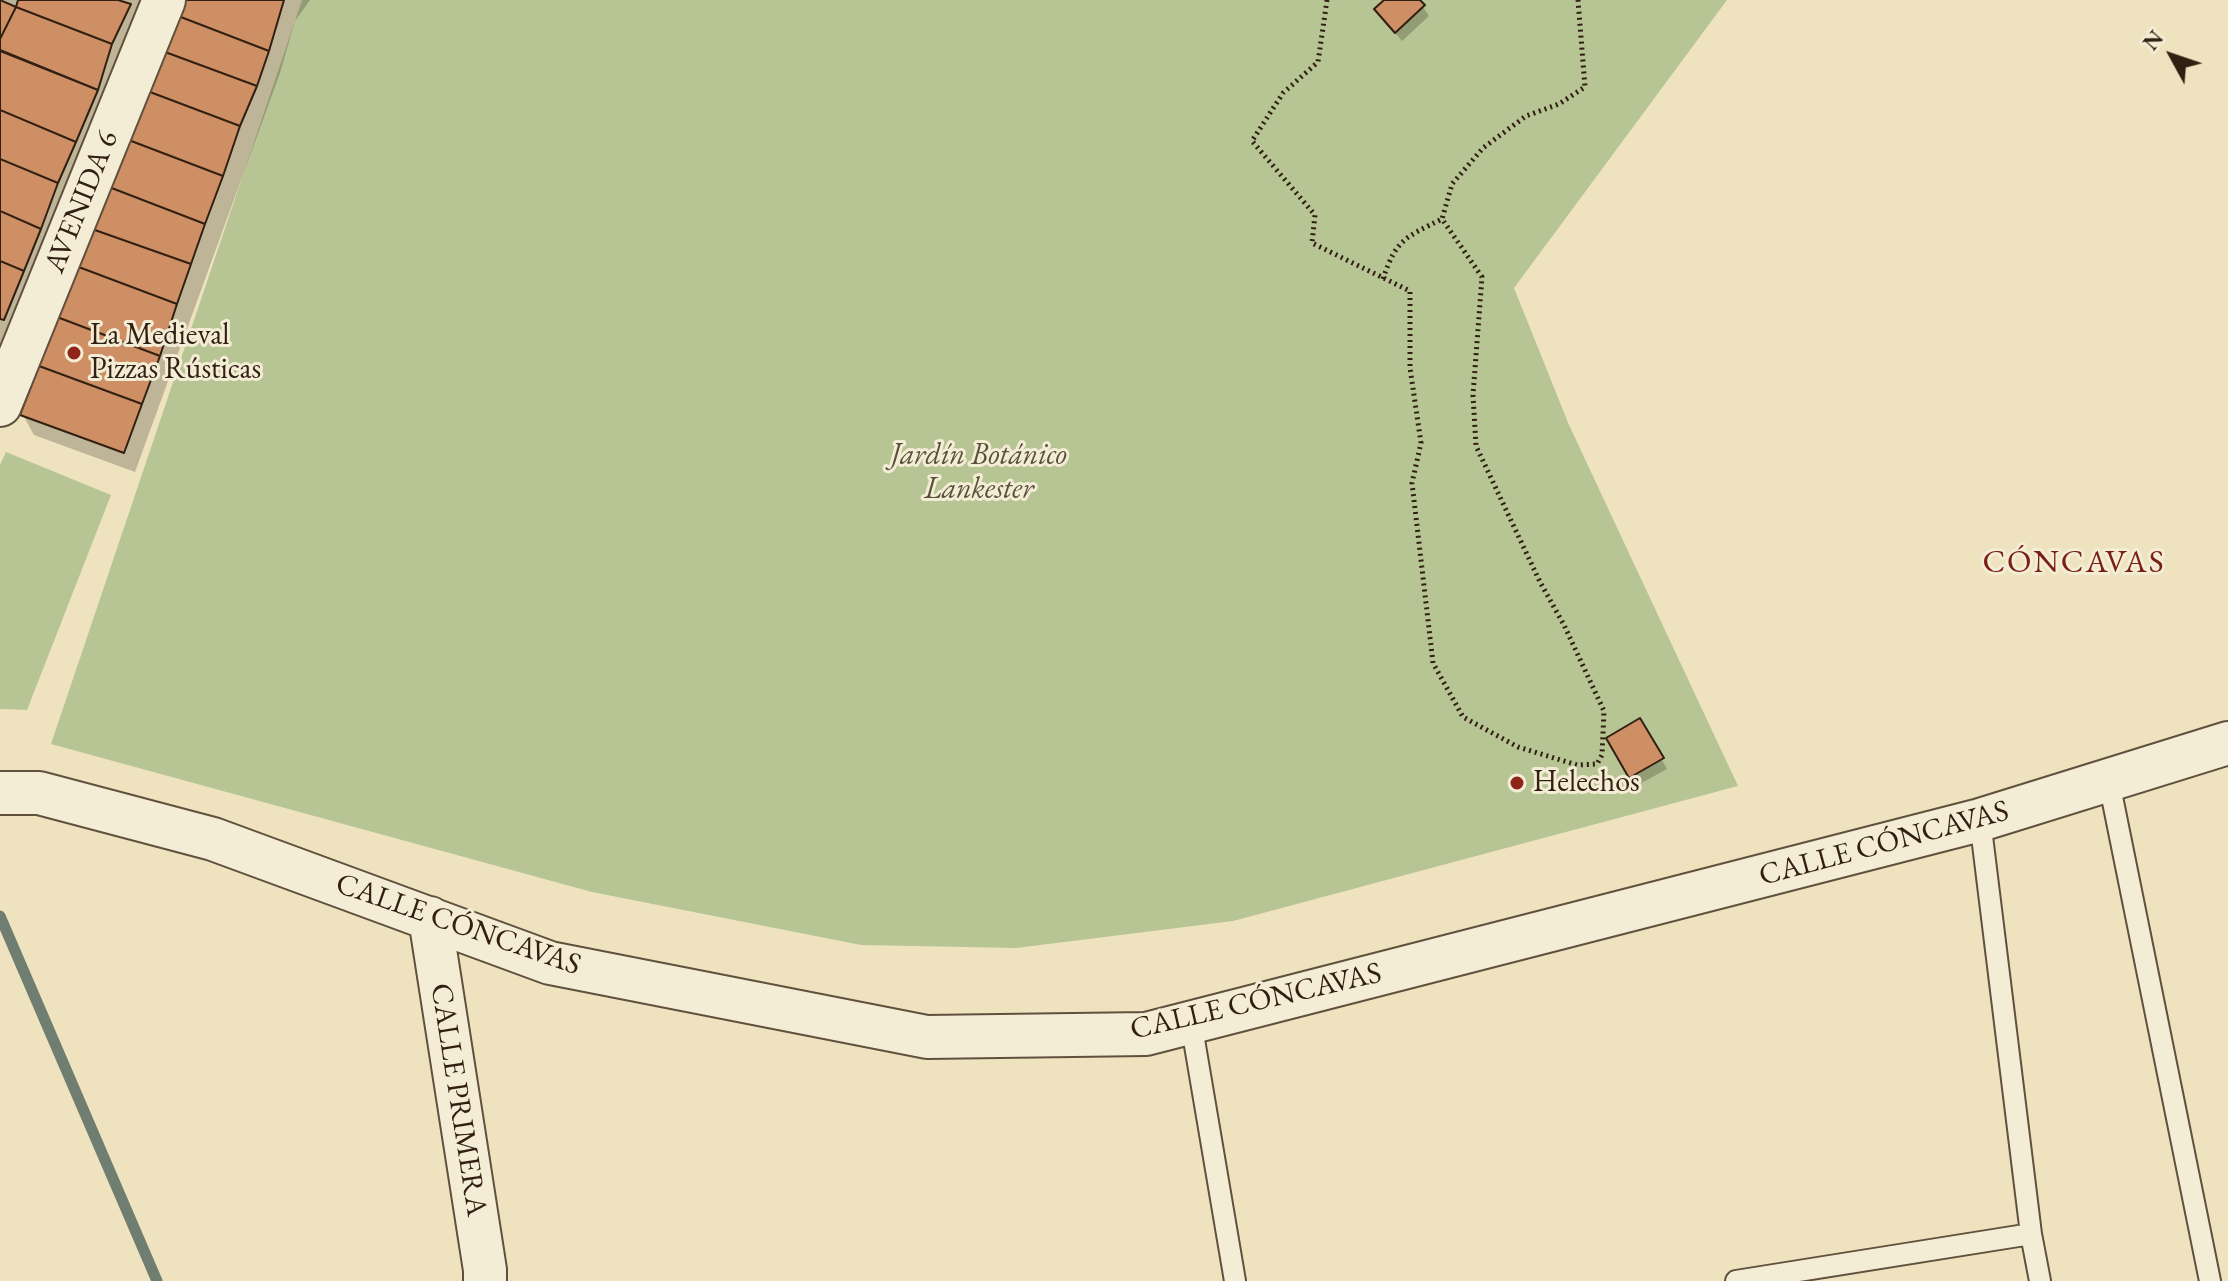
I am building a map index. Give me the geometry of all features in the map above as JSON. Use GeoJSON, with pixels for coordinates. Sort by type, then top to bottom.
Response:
{"type":"FeatureCollection","features":[{"type":"Feature","properties":{"kind":"street","name":"AVENIDA 6"},"geometry":{"type":"LineString","coordinates":[[0,405],[164,0]]}},
{"type":"Feature","properties":{"kind":"street","name":"CALLE CÓNCAVAS"},"geometry":{"type":"LineString","coordinates":[[0,793],[39,793],[213,839],[550,963],[927,1037],[1146,1034],[1980,820],[2228,743]]}},
{"type":"Feature","properties":{"kind":"street","name":"CALLE PRIMERA"},"geometry":{"type":"LineString","coordinates":[[430,918],[485,1281]]}},
{"type":"Feature","properties":{"kind":"lane"},"geometry":{"type":"LineString","coordinates":[[2109,782],[2210,1281]]}},
{"type":"Feature","properties":{"kind":"lane"},"geometry":{"type":"LineString","coordinates":[[1980,820],[2031,1234],[2040,1281]]}},
{"type":"Feature","properties":{"kind":"lane"},"geometry":{"type":"LineString","coordinates":[[1191,1022],[1235,1281]]}},
{"type":"Feature","properties":{"kind":"lane"},"geometry":{"type":"LineString","coordinates":[[1736,1281],[2031,1234]]}},
{"type":"Feature","properties":{"kind":"path"},"geometry":{"type":"LineString","coordinates":[[1327,0],[1318,62],[1283,93],[1252,141],[1315,215],[1312,243],[1410,291],[1410,368],[1421,443],[1412,483],[1433,663],[1463,717],[1518,747],[1577,765],[1597,764],[1602,755],[1604,711],[1476,446],[1473,395],[1482,277],[1442,219]]}},
{"type":"Feature","properties":{"kind":"path"},"geometry":{"type":"LineString","coordinates":[[1383,279],[1391,254],[1409,236],[1442,219],[1452,184],[1483,148],[1526,116],[1559,104],[1585,87],[1578,0]]}},
{"type":"Feature","properties":{"kind":"green space","name":"Jardín Botánico Lankester"},"geometry":{"type":"Polygon","coordinates":[[[302,0],[1727,0],[1514,288],[1569,425],[1738,786],[1233,921],[1016,948],[861,945],[592,892],[51,744],[302,0]]]}},
{"type":"Feature","properties":{"kind":"green space"},"geometry":{"type":"Polygon","coordinates":[[[6,452],[111,495],[27,710],[0,709],[0,465],[6,452]]]}},
{"type":"Feature","properties":{"kind":"building"},"geometry":{"type":"Polygon","coordinates":[[[0,0],[16,7],[0,39],[0,0]]]}},
{"type":"Feature","properties":{"kind":"building"},"geometry":{"type":"Polygon","coordinates":[[[18,0],[118,0],[131,4],[112,44],[16,7],[18,0]]]}},
{"type":"Feature","properties":{"kind":"building"},"geometry":{"type":"Polygon","coordinates":[[[179,0],[284,0],[269,51],[173,14],[179,0]]]}},
{"type":"Feature","properties":{"kind":"building"},"geometry":{"type":"Polygon","coordinates":[[[1384,0],[1420,0],[1425,5],[1395,33],[1374,9],[1384,0]]]}},
{"type":"Feature","properties":{"kind":"building"},"geometry":{"type":"Polygon","coordinates":[[[16,7],[112,44],[98,90],[0,50],[0,39],[16,7]]]}},
{"type":"Feature","properties":{"kind":"building"},"geometry":{"type":"Polygon","coordinates":[[[173,14],[269,51],[257,86],[157,49],[173,14]]]}},
{"type":"Feature","properties":{"kind":"building"},"geometry":{"type":"Polygon","coordinates":[[[157,49],[257,86],[240,126],[142,89],[157,49]]]}},
{"type":"Feature","properties":{"kind":"building"},"geometry":{"type":"Polygon","coordinates":[[[0,51],[98,90],[76,142],[0,110],[0,51]]]}},
{"type":"Feature","properties":{"kind":"building"},"geometry":{"type":"Polygon","coordinates":[[[142,89],[240,126],[223,176],[126,139],[142,89]]]}},
{"type":"Feature","properties":{"kind":"building"},"geometry":{"type":"Polygon","coordinates":[[[0,110],[76,142],[58,183],[0,159],[0,110]]]}},
{"type":"Feature","properties":{"kind":"building"},"geometry":{"type":"Polygon","coordinates":[[[126,139],[223,176],[205,224],[109,187],[126,139]]]}},
{"type":"Feature","properties":{"kind":"building"},"geometry":{"type":"Polygon","coordinates":[[[0,159],[58,183],[41,229],[0,211],[0,159]]]}},
{"type":"Feature","properties":{"kind":"building"},"geometry":{"type":"Polygon","coordinates":[[[109,187],[205,224],[191,264],[92,229],[109,187]]]}},
{"type":"Feature","properties":{"kind":"building"},"geometry":{"type":"Polygon","coordinates":[[[0,211],[41,229],[24,271],[0,261],[0,211]]]}},
{"type":"Feature","properties":{"kind":"building"},"geometry":{"type":"Polygon","coordinates":[[[92,229],[191,264],[177,304],[76,266],[92,229]]]}},
{"type":"Feature","properties":{"kind":"building"},"geometry":{"type":"Polygon","coordinates":[[[0,261],[24,271],[4,320],[0,319],[0,261]]]}},
{"type":"Feature","properties":{"kind":"building"},"geometry":{"type":"Polygon","coordinates":[[[76,266],[177,304],[160,356],[57,317],[76,266]]]}},
{"type":"Feature","properties":{"kind":"building"},"geometry":{"type":"Polygon","coordinates":[[[57,317],[160,356],[142,404],[39,366],[57,317]]]}},
{"type":"Feature","properties":{"kind":"building"},"geometry":{"type":"Polygon","coordinates":[[[39,366],[142,404],[124,453],[20,415],[39,366]]]}},
{"type":"Feature","properties":{"kind":"building"},"geometry":{"type":"Polygon","coordinates":[[[1640,718],[1664,758],[1629,778],[1606,738],[1640,718]]]}},
{"type":"Feature","properties":{"kind":"waterway"},"geometry":{"type":"LineString","coordinates":[[0,916],[157,1281]]}},
{"type":"Feature","properties":{"kind":"place","name":"La Medieval Pizzas Rústicas"},"geometry":{"type":"Point","coordinates":[74,353]}},
{"type":"Feature","properties":{"kind":"place","name":"Helechos"},"geometry":{"type":"Point","coordinates":[1517,783]}},
{"type":"Feature","properties":{"kind":"district","name":"CÓNCAVAS"},"geometry":{"type":"Point","coordinates":[2074,563]}}]}
